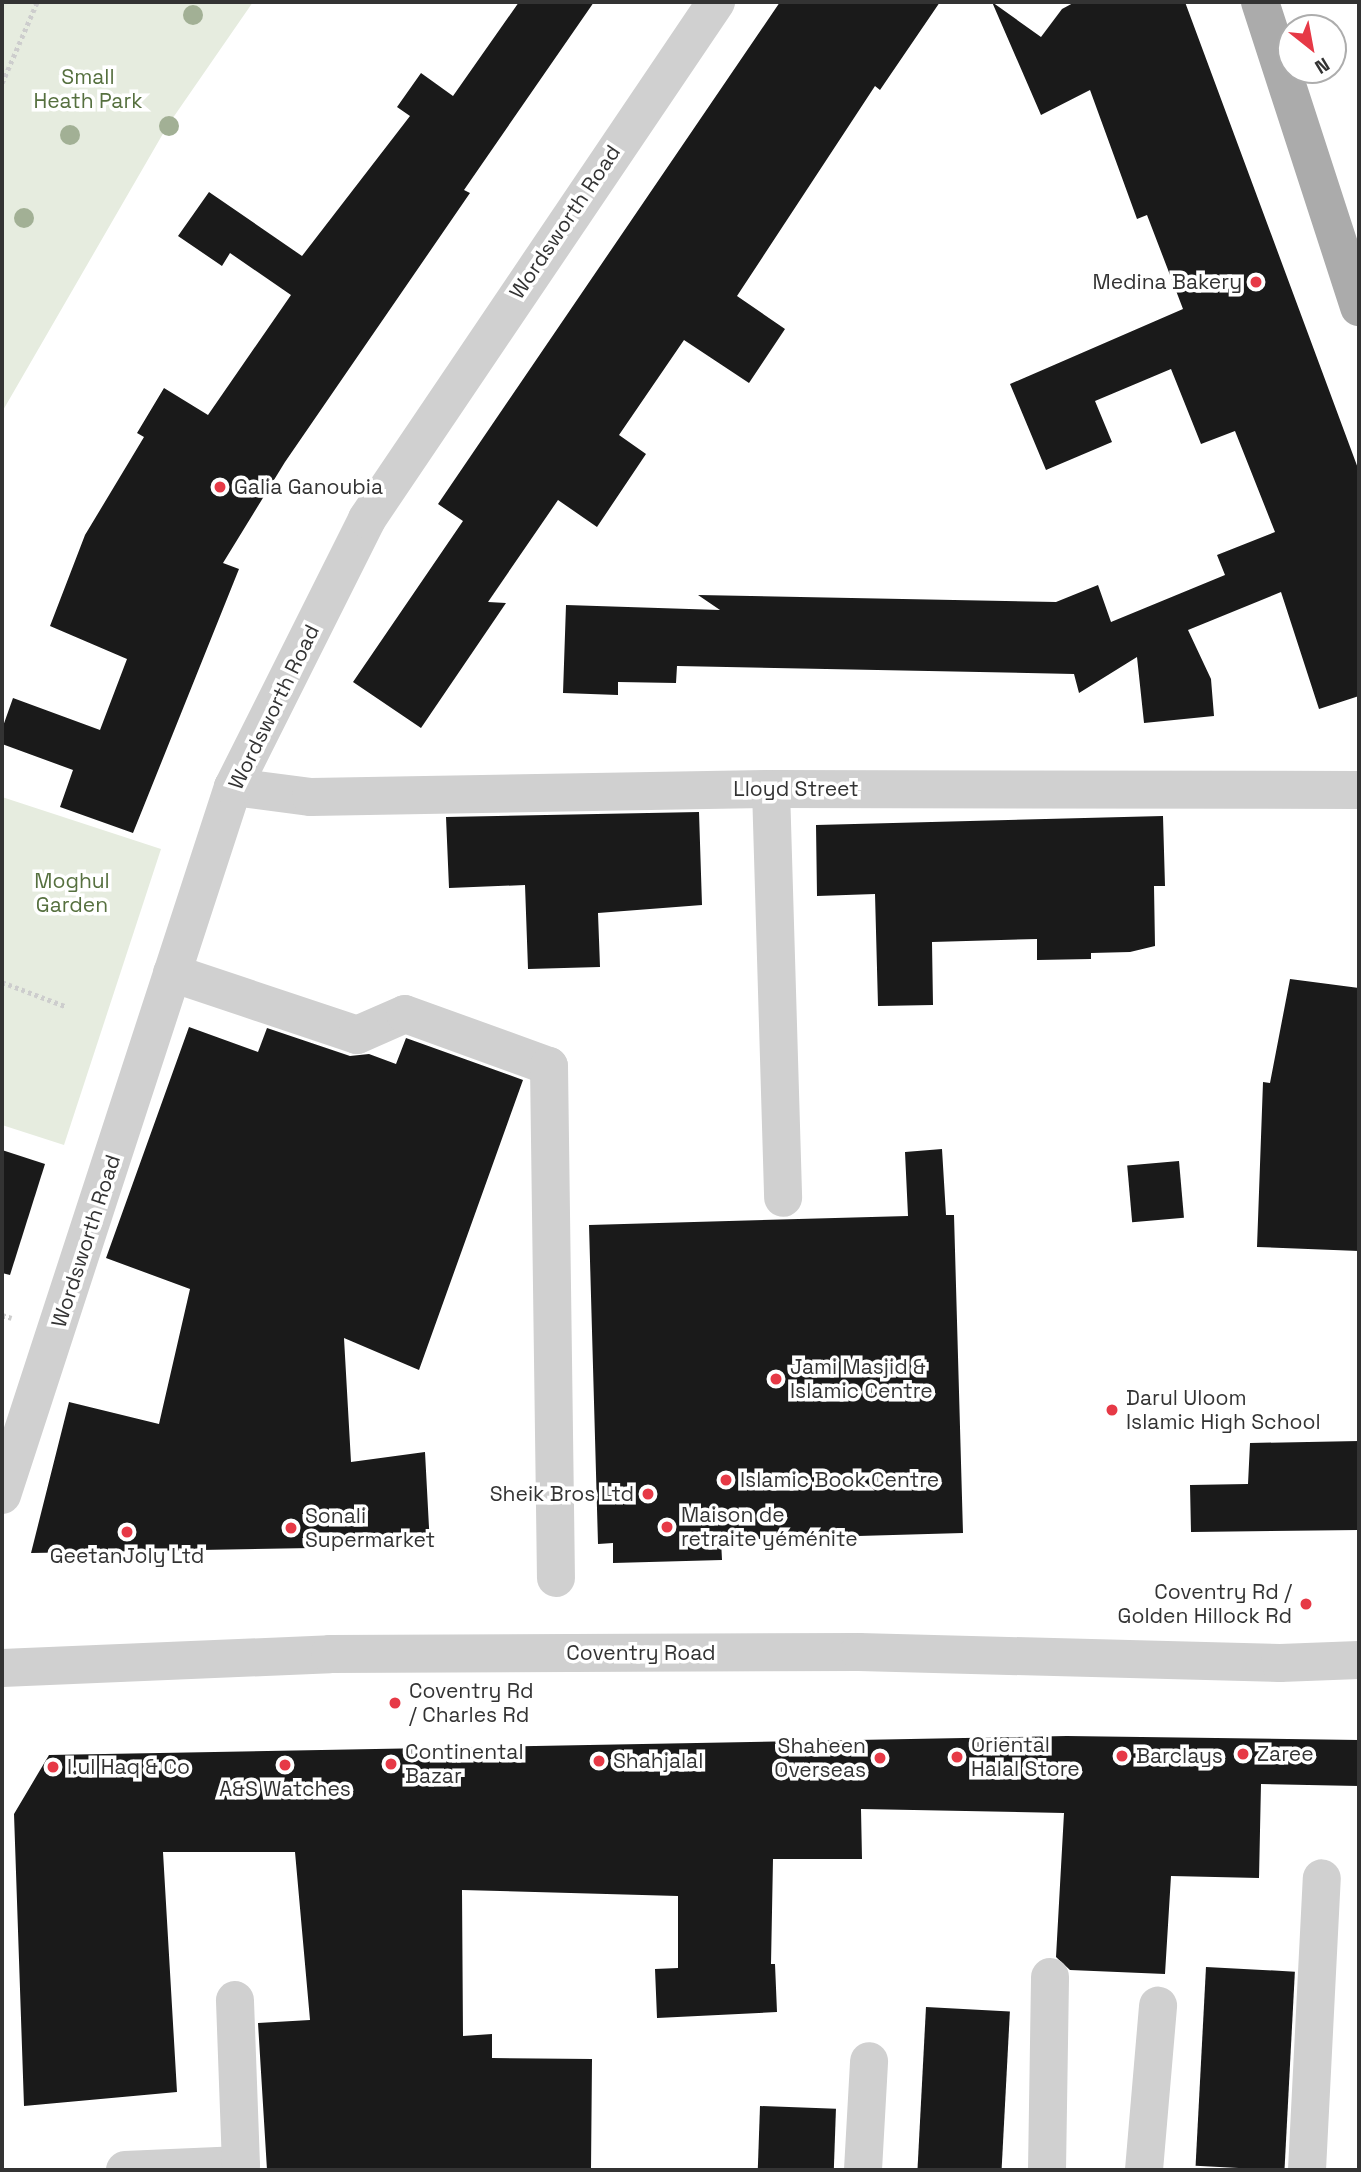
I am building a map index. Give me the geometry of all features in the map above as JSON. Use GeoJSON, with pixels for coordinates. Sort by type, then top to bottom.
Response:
{"type":"FeatureCollection","features":[{"type":"Feature","properties":{"kind":"main road"},"geometry":{"type":"LineString","coordinates":[[1260,2],[1359,304]]}},
{"type":"Feature","properties":{"kind":"street","name":"Wordsworth Road"},"geometry":{"type":"LineString","coordinates":[[2,1494],[233,787],[367,519],[716,2]]}},
{"type":"Feature","properties":{"kind":"street","name":"Lloyd Street"},"geometry":{"type":"LineString","coordinates":[[233,787],[311,797],[771,789],[1359,790]]}},
{"type":"Feature","properties":{"kind":"street"},"geometry":{"type":"LineString","coordinates":[[771,789],[783,1198]]}},
{"type":"Feature","properties":{"kind":"street"},"geometry":{"type":"LineString","coordinates":[[172,973],[357,1035],[405,1014],[549,1066],[556,1578]]}},
{"type":"Feature","properties":{"kind":"street","name":"Coventry Road"},"geometry":{"type":"LineString","coordinates":[[2,1668],[330,1654],[859,1652],[1280,1663],[1359,1660]]}},
{"type":"Feature","properties":{"kind":"street","name":"Coventry Road"},"geometry":{"type":"LineString","coordinates":[[1280,1663],[1359,1673]]}},
{"type":"Feature","properties":{"kind":"street"},"geometry":{"type":"LineString","coordinates":[[1307,2170],[1322,1878]]}},
{"type":"Feature","properties":{"kind":"street"},"geometry":{"type":"LineString","coordinates":[[1047,2170],[1050,1977]]}},
{"type":"Feature","properties":{"kind":"street"},"geometry":{"type":"LineString","coordinates":[[125,2170],[242,2165],[235,2000]]}},
{"type":"Feature","properties":{"kind":"street"},"geometry":{"type":"LineString","coordinates":[[1143,2170],[1158,2006]]}},
{"type":"Feature","properties":{"kind":"street"},"geometry":{"type":"LineString","coordinates":[[863,2170],[869,2061]]}},
{"type":"Feature","properties":{"kind":"path"},"geometry":{"type":"LineString","coordinates":[[2,83],[37,2]]}},
{"type":"Feature","properties":{"kind":"path"},"geometry":{"type":"LineString","coordinates":[[2,982],[65,1006]]}},
{"type":"Feature","properties":{"kind":"green space","name":"Small Heath Park"},"geometry":{"type":"Polygon","coordinates":[[[2,2],[253,2],[168,125],[2,412],[2,2]]]}},
{"type":"Feature","properties":{"kind":"green space","name":"Moghul Garden"},"geometry":{"type":"Polygon","coordinates":[[[2,797],[161,849],[64,1145],[2,1125],[2,797]]]}},
{"type":"Feature","properties":{"kind":"building"},"geometry":{"type":"Polygon","coordinates":[[[519,2],[594,2],[464,190],[470,193],[285,462],[223,563],[239,569],[133,833],[60,807],[73,770],[2,744],[2,729],[13,698],[100,730],[127,659],[50,626],[85,535],[144,437],[137,433],[164,388],[208,415],[291,295],[230,253],[222,266],[178,236],[209,192],[302,256],[410,116],[397,107],[421,73],[453,96],[519,2]]]}},
{"type":"Feature","properties":{"kind":"building"},"geometry":{"type":"Polygon","coordinates":[[[780,2],[940,2],[880,90],[875,86],[737,296],[785,329],[749,383],[684,340],[619,435],[646,454],[597,527],[558,500],[488,602],[506,603],[421,728],[353,682],[463,521],[438,504],[780,2]]]}},
{"type":"Feature","properties":{"kind":"building"},"geometry":{"type":"Polygon","coordinates":[[[992,2],[1041,37],[1062,9],[1075,2],[1185,2],[1359,471],[1359,696],[1319,709],[1281,592],[1188,630],[1211,679],[1214,716],[1144,723],[1137,657],[1079,693],[1074,674],[677,666],[676,683],[618,682],[618,695],[563,693],[566,605],[720,610],[698,595],[1056,602],[1098,585],[1111,622],[1225,575],[1217,555],[1275,532],[1235,431],[1201,444],[1171,369],[1095,401],[1112,442],[1046,470],[1010,384],[1183,309],[1147,215],[1137,219],[1090,90],[1041,115],[992,2]]]}},
{"type":"Feature","properties":{"kind":"building"},"geometry":{"type":"Polygon","coordinates":[[[699,812],[702,905],[598,913],[600,967],[528,969],[525,885],[449,888],[446,817],[699,812]]]}},
{"type":"Feature","properties":{"kind":"building"},"geometry":{"type":"Polygon","coordinates":[[[1163,816],[1165,886],[1154,886],[1155,946],[1130,952],[1091,953],[1091,959],[1037,960],[1037,939],[932,942],[933,1005],[878,1006],[875,894],[817,896],[816,825],[1163,816]]]}},
{"type":"Feature","properties":{"kind":"building"},"geometry":{"type":"Polygon","coordinates":[[[1290,979],[1359,988],[1359,1251],[1257,1247],[1263,1082],[1270,1083],[1290,979]]]}},
{"type":"Feature","properties":{"kind":"building"},"geometry":{"type":"Polygon","coordinates":[[[189,1027],[258,1052],[267,1028],[350,1056],[369,1054],[396,1064],[406,1038],[523,1080],[419,1370],[344,1338],[351,1462],[425,1452],[430,1546],[31,1553],[69,1402],[159,1424],[190,1289],[106,1258],[189,1027]]]}},
{"type":"Feature","properties":{"kind":"building","name":"Jami Masjid & Islamic Centre"},"geometry":{"type":"Polygon","coordinates":[[[942,1149],[946,1215],[954,1215],[963,1533],[721,1540],[722,1560],[613,1563],[613,1543],[598,1544],[589,1225],[908,1216],[905,1152],[942,1149]]]}},
{"type":"Feature","properties":{"kind":"building"},"geometry":{"type":"Polygon","coordinates":[[[2,1150],[45,1164],[10,1275],[2,1273],[2,1150]]]}},
{"type":"Feature","properties":{"kind":"building"},"geometry":{"type":"Polygon","coordinates":[[[1179,1161],[1184,1218],[1132,1222],[1127,1166],[1179,1161]]]}},
{"type":"Feature","properties":{"kind":"building"},"geometry":{"type":"Polygon","coordinates":[[[1359,1441],[1359,1530],[1191,1532],[1190,1485],[1248,1484],[1250,1443],[1359,1441]]]}},
{"type":"Feature","properties":{"kind":"building"},"geometry":{"type":"Polygon","coordinates":[[[1067,1736],[1359,1740],[1359,1786],[1261,1784],[1259,1878],[1171,1876],[1165,1974],[1070,1970],[1056,1957],[1064,1813],[861,1809],[862,1859],[773,1859],[771,1964],[775,1964],[777,2012],[657,2018],[655,1969],[678,1968],[678,1896],[462,1890],[463,2036],[492,2034],[492,2058],[592,2059],[591,2170],[267,2170],[258,2023],[310,2020],[295,1852],[163,1852],[177,2092],[24,2106],[14,1814],[49,1755],[1067,1736]]]}},
{"type":"Feature","properties":{"kind":"building"},"geometry":{"type":"Polygon","coordinates":[[[1206,1967],[1295,1972],[1284,2170],[1196,2166],[1206,1967]]]}},
{"type":"Feature","properties":{"kind":"building"},"geometry":{"type":"Polygon","coordinates":[[[926,2007],[1010,2011],[1002,2170],[917,2170],[926,2007]]]}},
{"type":"Feature","properties":{"kind":"building"},"geometry":{"type":"Polygon","coordinates":[[[760,2106],[836,2109],[834,2170],[758,2170],[760,2106]]]}},
{"type":"Feature","properties":{"kind":"place","name":"Medina Bakery"},"geometry":{"type":"Point","coordinates":[1256,282]}},
{"type":"Feature","properties":{"kind":"place","name":"Galia Ganoubia"},"geometry":{"type":"Point","coordinates":[220,487]}},
{"type":"Feature","properties":{"kind":"place","name":"Jami Masjid & Islamic Centre"},"geometry":{"type":"Point","coordinates":[776,1379]}},
{"type":"Feature","properties":{"kind":"place","name":"Darul Uloom Islamic High School"},"geometry":{"type":"Point","coordinates":[1112,1410]}},
{"type":"Feature","properties":{"kind":"place","name":"Islamic Book Centre"},"geometry":{"type":"Point","coordinates":[726,1480]}},
{"type":"Feature","properties":{"kind":"place","name":"Sheik Bros Ltd"},"geometry":{"type":"Point","coordinates":[648,1494]}},
{"type":"Feature","properties":{"kind":"place","name":"Maison de retraite yéménite"},"geometry":{"type":"Point","coordinates":[667,1527]}},
{"type":"Feature","properties":{"kind":"place","name":"Sonali Supermarket"},"geometry":{"type":"Point","coordinates":[291,1528]}},
{"type":"Feature","properties":{"kind":"place","name":"GeetanJoly Ltd"},"geometry":{"type":"Point","coordinates":[127,1532]}},
{"type":"Feature","properties":{"kind":"place","name":"Coventry Rd / Golden Hillock Rd"},"geometry":{"type":"Point","coordinates":[1306,1604]}},
{"type":"Feature","properties":{"kind":"place","name":"Coventry Rd / Charles Rd"},"geometry":{"type":"Point","coordinates":[395,1703]}},
{"type":"Feature","properties":{"kind":"place","name":"Zaree"},"geometry":{"type":"Point","coordinates":[1243,1754]}},
{"type":"Feature","properties":{"kind":"place","name":"Barclays"},"geometry":{"type":"Point","coordinates":[1122,1756]}},
{"type":"Feature","properties":{"kind":"place","name":"Oriental Halal Store"},"geometry":{"type":"Point","coordinates":[957,1757]}},
{"type":"Feature","properties":{"kind":"place","name":"Shaheen Overseas"},"geometry":{"type":"Point","coordinates":[880,1758]}},
{"type":"Feature","properties":{"kind":"place","name":"Shahjalal"},"geometry":{"type":"Point","coordinates":[599,1761]}},
{"type":"Feature","properties":{"kind":"place","name":"Continental Bazar"},"geometry":{"type":"Point","coordinates":[391,1764]}},
{"type":"Feature","properties":{"kind":"place","name":"A&S Watches"},"geometry":{"type":"Point","coordinates":[285,1765]}},
{"type":"Feature","properties":{"kind":"place","name":"I.ul Haq & Co"},"geometry":{"type":"Point","coordinates":[53,1767]}}]}
